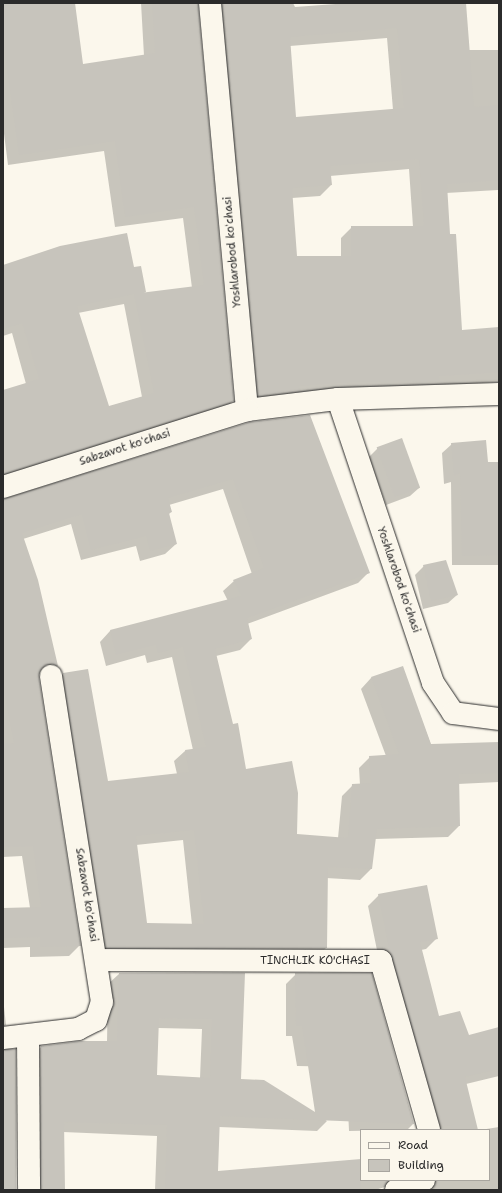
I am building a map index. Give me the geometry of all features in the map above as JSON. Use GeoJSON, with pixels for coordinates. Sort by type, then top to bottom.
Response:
{"type":"FeatureCollection","features":[{"type":"Feature","properties":{"kind":"street","name":"Yoshlarobod koʻchasi"},"geometry":{"type":"LineString","coordinates":[[210,3],[247,410]]}},
{"type":"Feature","properties":{"kind":"street"},"geometry":{"type":"LineString","coordinates":[[247,410],[338,399],[499,394]]}},
{"type":"Feature","properties":{"kind":"street","name":"Yoshlarobod koʻchasi"},"geometry":{"type":"LineString","coordinates":[[338,399],[433,683],[453,712],[499,719]]}},
{"type":"Feature","properties":{"kind":"street","name":"Sabzavot koʻchasi"},"geometry":{"type":"LineString","coordinates":[[3,487],[247,410]]}},
{"type":"Feature","properties":{"kind":"street","name":"Sabzavot koʻchasi"},"geometry":{"type":"LineString","coordinates":[[3,1038],[28,1036],[78,1028],[96,1020],[102,1002],[97,960],[51,676]]}},
{"type":"Feature","properties":{"kind":"street","name":"TINCHLIK KO'CHASI"},"geometry":{"type":"LineString","coordinates":[[97,960],[381,961],[429,1129]]}},
{"type":"Feature","properties":{"kind":"street"},"geometry":{"type":"LineString","coordinates":[[28,1036],[29,1190]]}},
{"type":"Feature","properties":{"kind":"street"},"geometry":{"type":"LineString","coordinates":[[396,1190],[421,1181]]}},
{"type":"Feature","properties":{"kind":"building"},"geometry":{"type":"Polygon","coordinates":[[[3,3],[75,3],[83,64],[155,53],[152,3],[198,3],[234,401],[3,474],[3,390],[39,379],[22,323],[3,329],[3,265],[60,246],[127,233],[134,267],[141,266],[146,292],[140,293],[204,285],[194,207],[125,217],[115,141],[19,155],[3,40],[3,3]],[[134,294],[77,306],[109,406],[154,393],[134,294]]]}},
{"type":"Feature","properties":{"kind":"building"},"geometry":{"type":"Polygon","coordinates":[[[223,3],[293,3],[295,7],[349,3],[466,3],[474,107],[499,105],[499,180],[447,184],[450,234],[456,234],[462,330],[499,327],[499,372],[439,376],[440,381],[352,382],[299,386],[301,391],[258,396],[223,3]],[[397,28],[290,37],[296,117],[404,108],[397,28]],[[419,159],[330,166],[332,185],[292,188],[297,256],[351,256],[351,226],[424,226],[419,159]]]}},
{"type":"Feature","properties":{"kind":"building"},"geometry":{"type":"Polygon","coordinates":[[[310,415],[370,573],[247,618],[252,639],[215,649],[233,724],[238,723],[246,769],[292,761],[298,793],[297,834],[348,838],[352,784],[371,783],[369,756],[399,754],[371,677],[403,666],[431,744],[499,742],[499,773],[459,774],[460,826],[377,829],[372,869],[328,867],[327,948],[106,948],[63,673],[88,669],[108,781],[189,772],[185,750],[206,747],[183,647],[158,653],[156,645],[116,655],[110,630],[241,596],[233,580],[264,568],[233,479],[168,498],[172,512],[169,513],[177,544],[150,551],[146,536],[91,550],[82,514],[22,533],[38,580],[58,666],[49,664],[43,666],[40,671],[39,678],[81,946],[40,947],[40,937],[3,938],[3,908],[41,907],[33,846],[3,847],[3,744],[14,743],[3,686],[3,499],[250,422],[310,415]],[[194,830],[136,836],[147,923],[204,924],[194,830]]]}},
{"type":"Feature","properties":{"kind":"building"},"geometry":{"type":"Polygon","coordinates":[[[402,438],[420,488],[395,497],[377,447],[402,438]]]}},
{"type":"Feature","properties":{"kind":"building"},"geometry":{"type":"Polygon","coordinates":[[[486,440],[488,462],[499,462],[499,555],[462,556],[460,473],[454,476],[451,443],[486,440]]]}},
{"type":"Feature","properties":{"kind":"building"},"geometry":{"type":"Polygon","coordinates":[[[446,560],[458,595],[431,601],[423,565],[446,560]]]}},
{"type":"Feature","properties":{"kind":"building"},"geometry":{"type":"Polygon","coordinates":[[[427,885],[438,939],[420,942],[439,1016],[460,1011],[469,1035],[499,1027],[499,1069],[465,1077],[478,1129],[450,1129],[450,1126],[441,1125],[389,948],[378,894],[427,885]]]}},
{"type":"Feature","properties":{"kind":"building"},"geometry":{"type":"Polygon","coordinates":[[[119,973],[245,973],[241,1079],[264,1080],[315,1112],[302,1026],[296,1026],[295,973],[372,973],[414,1124],[220,1116],[218,1171],[360,1159],[361,1190],[165,1190],[167,1125],[64,1122],[65,1190],[41,1190],[41,1046],[81,1041],[117,1041],[119,973]],[[159,1018],[157,1075],[210,1078],[212,1019],[159,1018]]]}},
{"type":"Feature","properties":{"kind":"building"},"geometry":{"type":"Polygon","coordinates":[[[3,1049],[16,1049],[16,1190],[3,1190],[3,1049]]]}}]}
